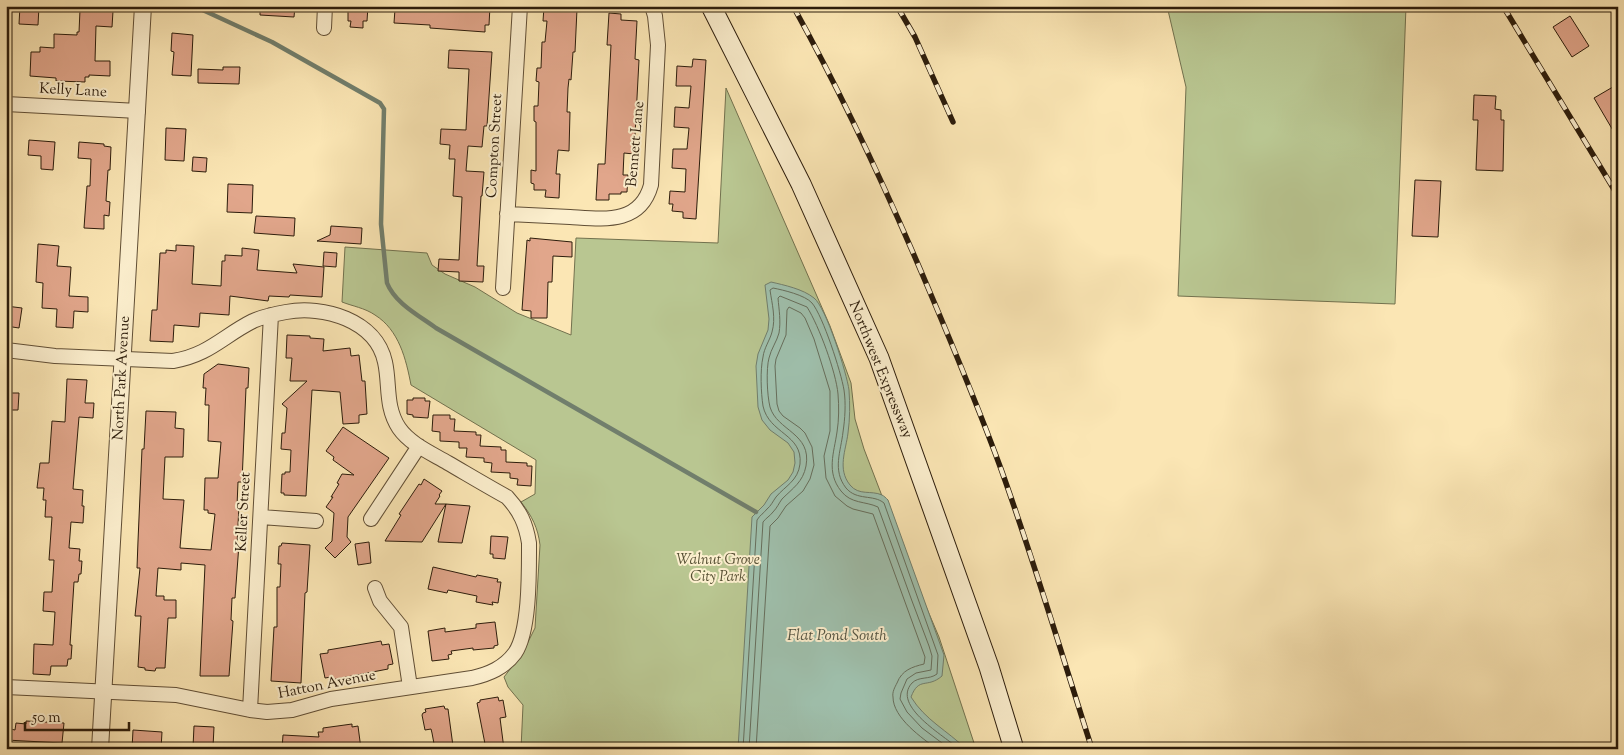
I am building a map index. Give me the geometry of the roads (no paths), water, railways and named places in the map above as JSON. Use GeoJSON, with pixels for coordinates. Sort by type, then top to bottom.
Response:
{"type":"FeatureCollection","features":[{"type":"Feature","properties":{"kind":"main road","name":"Northwest Expressway"},"geometry":{"type":"LineString","coordinates":[[711,6],[801,184],[879,358],[989,667],[1014,749]]}},
{"type":"Feature","properties":{"kind":"street","name":"North Park Avenue"},"geometry":{"type":"LineString","coordinates":[[100,749],[143,6]]}},
{"type":"Feature","properties":{"kind":"street"},"geometry":{"type":"LineString","coordinates":[[324,28],[325,6]]}},
{"type":"Feature","properties":{"kind":"street","name":"Compton Street"},"geometry":{"type":"LineString","coordinates":[[503,288],[520,6]]}},
{"type":"Feature","properties":{"kind":"street","name":"Bennett Lane"},"geometry":{"type":"LineString","coordinates":[[507,214],[608,219],[625,215],[645,201],[651,185],[658,45],[656,16],[652,6]]}},
{"type":"Feature","properties":{"kind":"street","name":"Kelly Lane"},"geometry":{"type":"LineString","coordinates":[[6,104],[138,111]]}},
{"type":"Feature","properties":{"kind":"street","name":"Hatton Avenue"},"geometry":{"type":"LineString","coordinates":[[6,350],[55,356],[164,361],[187,358],[205,351],[255,320],[289,311],[323,312],[355,323],[369,333],[384,355],[389,406],[399,428],[419,446],[506,498],[523,519],[529,543],[526,619],[520,643],[515,653],[506,663],[491,672],[472,678],[330,699],[292,710],[267,712],[176,695],[6,687]]}},
{"type":"Feature","properties":{"kind":"street","name":"Keller Street"},"geometry":{"type":"LineString","coordinates":[[250,710],[271,315]]}},
{"type":"Feature","properties":{"kind":"street"},"geometry":{"type":"LineString","coordinates":[[371,519],[419,446]]}},
{"type":"Feature","properties":{"kind":"street"},"geometry":{"type":"LineString","coordinates":[[261,517],[316,521]]}},
{"type":"Feature","properties":{"kind":"street"},"geometry":{"type":"LineString","coordinates":[[375,588],[379,599],[401,627],[410,687]]}},
{"type":"Feature","properties":{"kind":"water","name":"Flat Pond South"},"geometry":{"type":"Polygon","coordinates":[[[771,282],[799,290],[814,298],[830,327],[849,390],[849,422],[843,459],[846,479],[850,485],[861,492],[883,495],[888,500],[944,655],[942,676],[937,680],[917,687],[911,697],[930,719],[966,749],[738,749],[752,517],[764,505],[771,494],[788,480],[793,472],[795,463],[794,452],[788,443],[770,430],[762,420],[758,407],[756,366],[758,354],[768,330],[769,319],[765,285],[771,282]]]}},
{"type":"Feature","properties":{"kind":"waterway"},"geometry":{"type":"LineString","coordinates":[[194,6],[272,42],[380,103],[384,109],[381,224],[387,283],[401,303],[436,328],[756,512]]}},
{"type":"Feature","properties":{"kind":"railway"},"geometry":{"type":"LineString","coordinates":[[793,6],[848,111],[881,182],[966,379],[1013,504],[1092,749]]}},
{"type":"Feature","properties":{"kind":"railway"},"geometry":{"type":"LineString","coordinates":[[897,6],[915,37],[953,122]]}},
{"type":"Feature","properties":{"kind":"railway"},"geometry":{"type":"LineString","coordinates":[[1503,6],[1618,196]]}},
{"type":"Feature","properties":{"kind":"park label","name":"Walnut Grove City Park"},"geometry":{"type":"Point","coordinates":[718,568]}}]}
